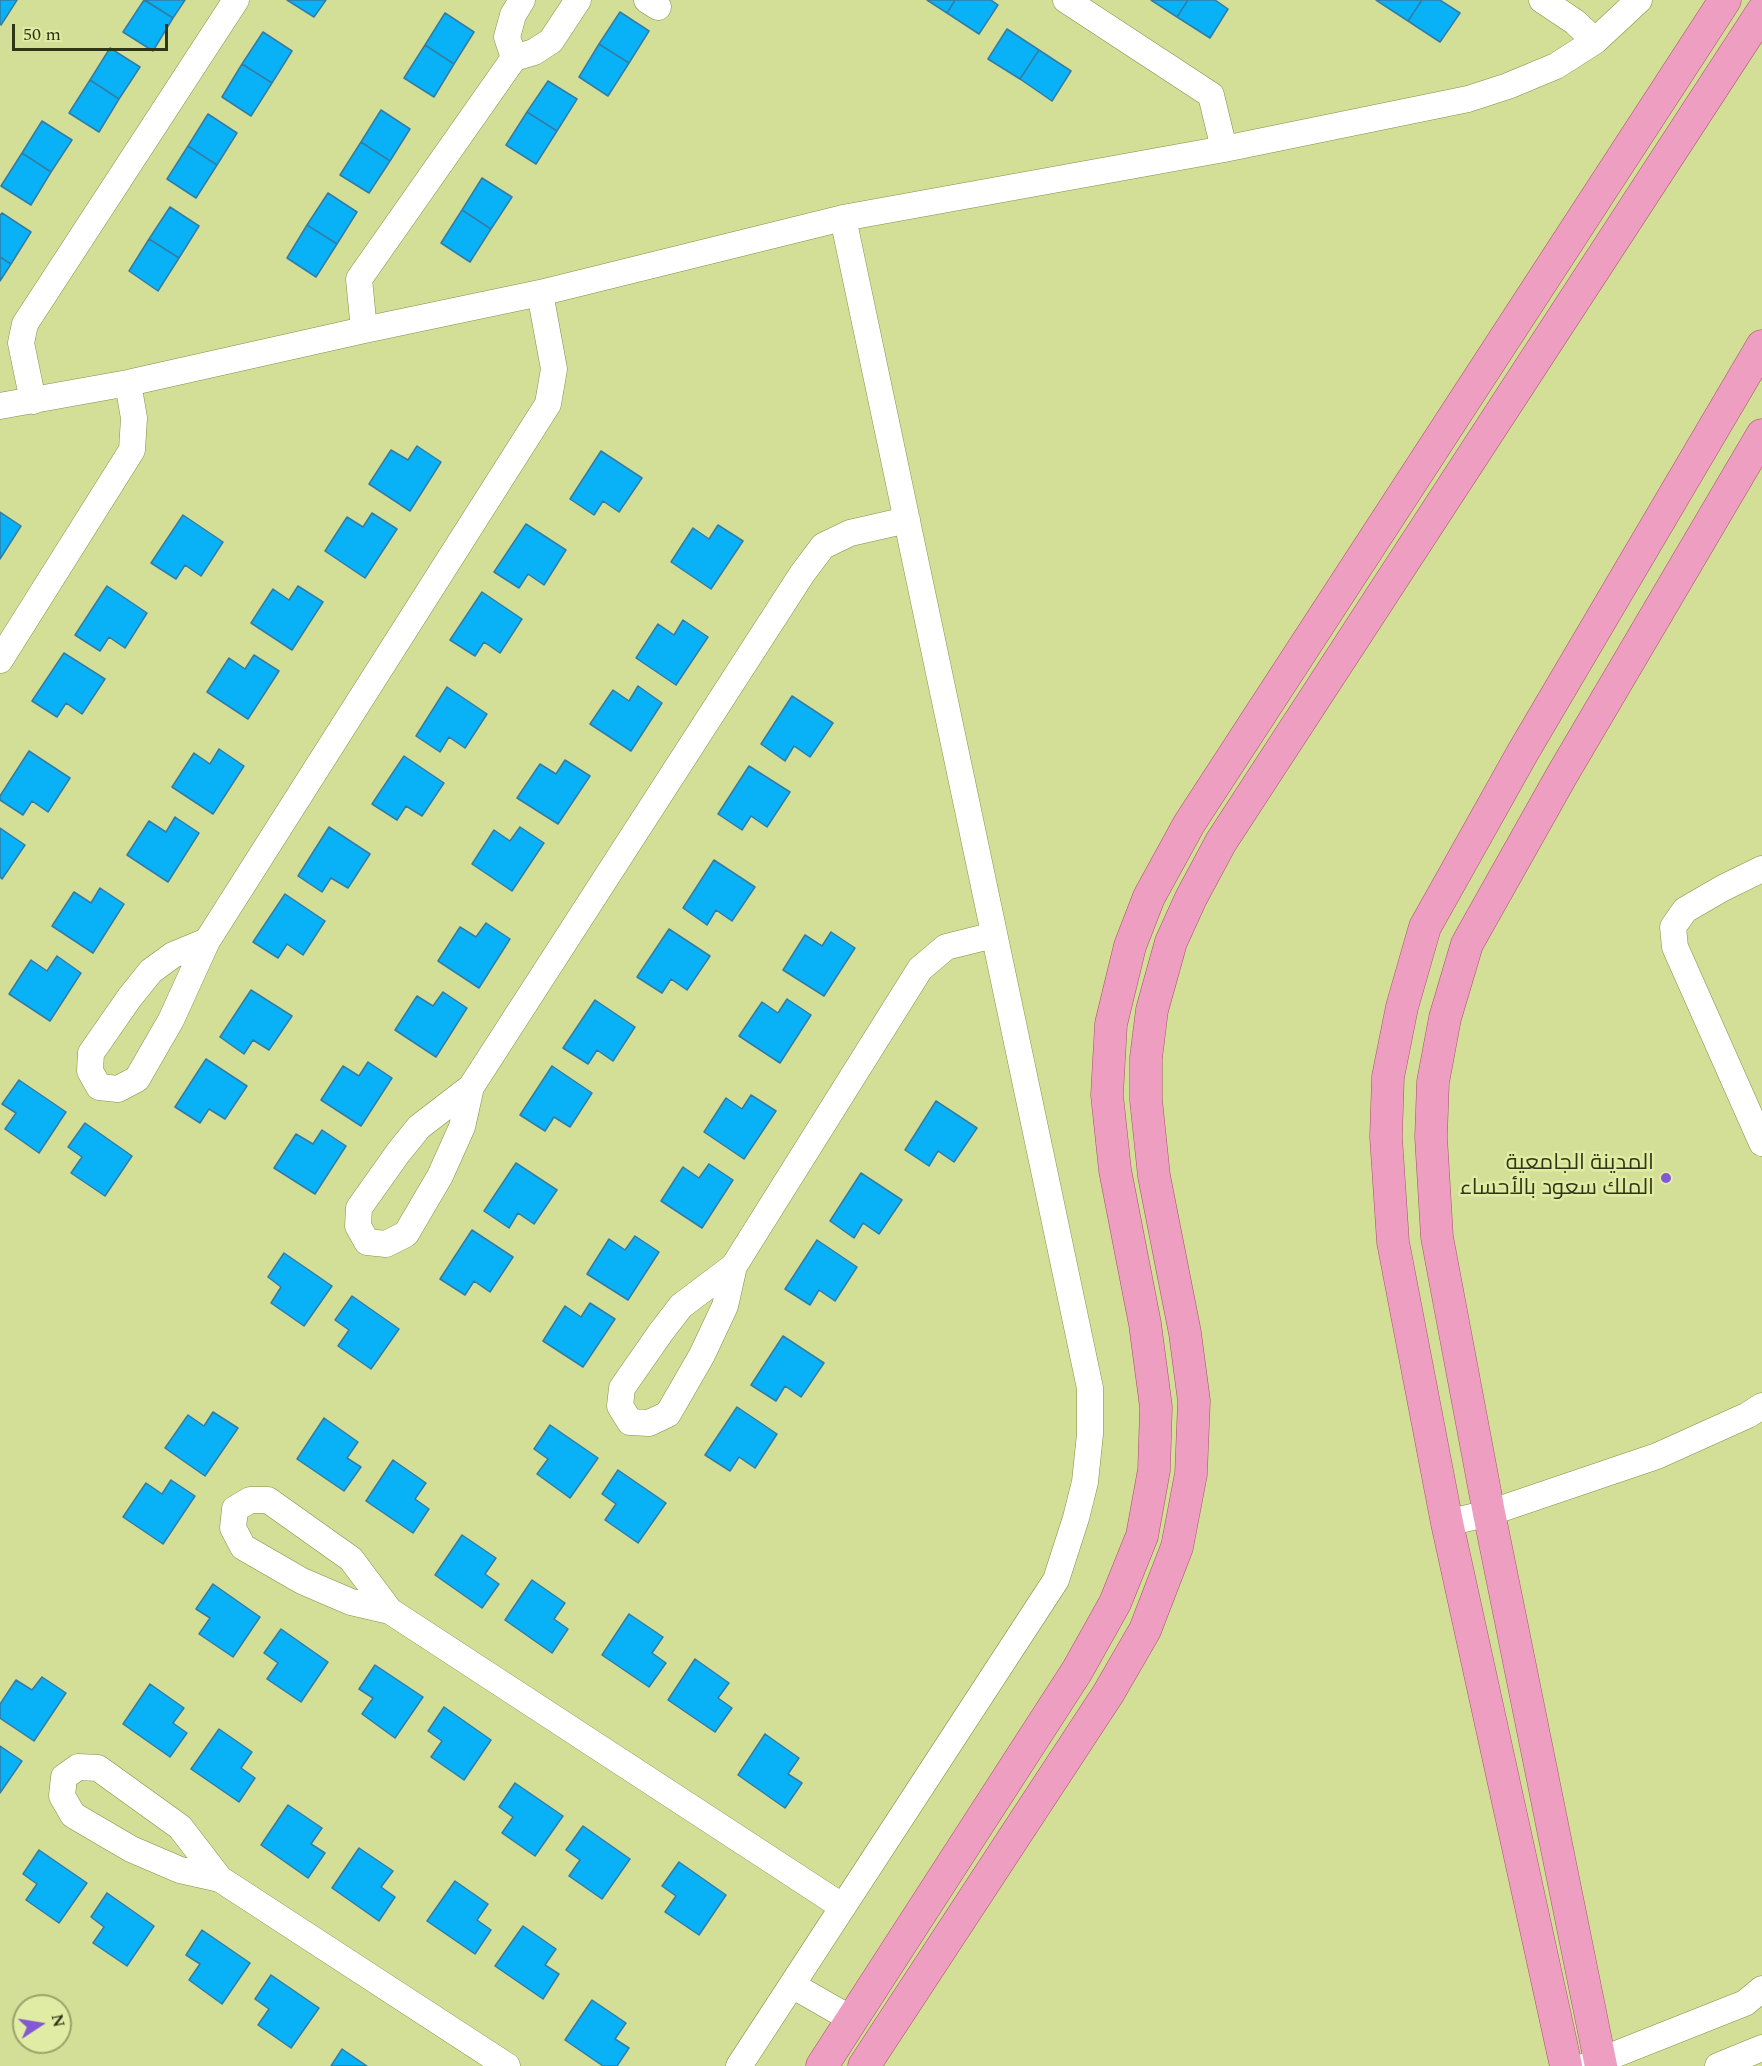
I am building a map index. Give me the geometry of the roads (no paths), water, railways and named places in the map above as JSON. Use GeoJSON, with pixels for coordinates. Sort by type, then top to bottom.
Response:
{"type":"FeatureCollection","features":[{"type":"Feature","properties":{"kind":"main road"},"geometry":{"type":"LineString","coordinates":[[822,2066],[1077,1671],[1115,1604],[1142,1536],[1154,1470],[1156,1407],[1152,1364],[1115,1170],[1107,1095],[1111,1024],[1130,946],[1149,897],[1189,824],[1725,0]]}},
{"type":"Feature","properties":{"kind":"main road"},"geometry":{"type":"LineString","coordinates":[[864,2066],[1108,1694],[1145,1630],[1177,1547],[1191,1474],[1194,1401],[1185,1333],[1154,1176],[1146,1100],[1146,1058],[1152,1010],[1172,942],[1191,898],[1221,842],[1762,12]]}},
{"type":"Feature","properties":{"kind":"main road"},"geometry":{"type":"LineString","coordinates":[[1566,2066],[1447,1523],[1393,1242],[1386,1137],[1388,1087],[1402,1007],[1425,927],[1523,752],[1762,346]]}},
{"type":"Feature","properties":{"kind":"main road"},"geometry":{"type":"LineString","coordinates":[[1596,2064],[1437,1237],[1431,1137],[1432,1093],[1445,1018],[1467,944],[1562,775],[1762,435]]}},
{"type":"Feature","properties":{"kind":"main road"},"geometry":{"type":"LineString","coordinates":[[1022,1757],[1053,1778]]}},
{"type":"Feature","properties":{"kind":"street"},"geometry":{"type":"LineString","coordinates":[[33,401],[21,343],[25,324],[236,0]]}},
{"type":"Feature","properties":{"kind":"street"},"geometry":{"type":"LineString","coordinates":[[514,58],[507,37],[513,15],[522,0]]}},
{"type":"Feature","properties":{"kind":"street"},"geometry":{"type":"LineString","coordinates":[[364,330],[359,279],[514,58],[534,52],[552,41],[578,0]]}},
{"type":"Feature","properties":{"kind":"street"},"geometry":{"type":"LineString","coordinates":[[1066,0],[1211,95],[1224,150]]}},
{"type":"Feature","properties":{"kind":"street"},"geometry":{"type":"LineString","coordinates":[[1542,0],[1575,22],[1595,41]]}},
{"type":"Feature","properties":{"kind":"street"},"geometry":{"type":"LineString","coordinates":[[0,406],[128,383],[540,293],[843,218],[1224,150],[1468,99],[1557,66],[1595,41],[1640,0]]}},
{"type":"Feature","properties":{"kind":"street"},"geometry":{"type":"LineString","coordinates":[[739,2066],[1056,1580],[1076,1518],[1084,1482],[1089,1434],[1090,1388],[843,218]]}},
{"type":"Feature","properties":{"kind":"street"},"geometry":{"type":"LineString","coordinates":[[207,941],[173,955],[151,971],[129,998],[91,1053],[90,1071],[99,1087],[118,1089],[137,1079],[171,1020],[207,941],[548,404],[554,369],[540,293]]}},
{"type":"Feature","properties":{"kind":"street"},"geometry":{"type":"LineString","coordinates":[[0,660],[132,450],[134,418],[128,383]]}},
{"type":"Feature","properties":{"kind":"street"},"geometry":{"type":"LineString","coordinates":[[471,1087],[462,1127],[440,1176],[406,1234],[386,1244],[367,1242],[358,1226],[359,1208],[419,1127],[471,1087],[802,574],[823,546],[850,533],[907,520]]}},
{"type":"Feature","properties":{"kind":"street"},"geometry":{"type":"LineString","coordinates":[[1762,869],[1685,910],[1673,927],[1675,947],[1762,1143]]}},
{"type":"Feature","properties":{"kind":"street"},"geometry":{"type":"LineString","coordinates":[[734,1266],[681,1306],[622,1388],[620,1406],[630,1422],[649,1423],[668,1414],[702,1355],[725,1306],[734,1266],[920,969],[946,947],[994,935]]}},
{"type":"Feature","properties":{"kind":"street"},"geometry":{"type":"LineString","coordinates":[[1447,1523],[1489,1513],[1657,1456],[1748,1415],[1762,1406]]}},
{"type":"Feature","properties":{"kind":"street"},"geometry":{"type":"LineString","coordinates":[[390,1611],[351,1602],[302,1581],[243,1547],[233,1528],[235,1509],[250,1500],[268,1500],[351,1559],[390,1611],[843,1907]]}},
{"type":"Feature","properties":{"kind":"street"},"geometry":{"type":"LineString","coordinates":[[220,1879],[180,1870],[131,1849],[73,1815],[62,1796],[64,1777],[78,1767],[98,1768],[180,1827],[220,1879],[507,2066]]}},
{"type":"Feature","properties":{"kind":"street"},"geometry":{"type":"LineString","coordinates":[[792,1985],[853,2020]]}},
{"type":"Feature","properties":{"kind":"street"},"geometry":{"type":"LineString","coordinates":[[1596,2064],[1745,2003],[1762,1989]]}},
{"type":"Feature","properties":{"kind":"street"},"geometry":{"type":"LineString","coordinates":[[1718,2066],[1762,2048]]}},
{"type":"Feature","properties":{"kind":"place","name":"المدينة الجامعية الملك سعود بالأحساء"},"geometry":{"type":"Point","coordinates":[1666,1178]}}]}
